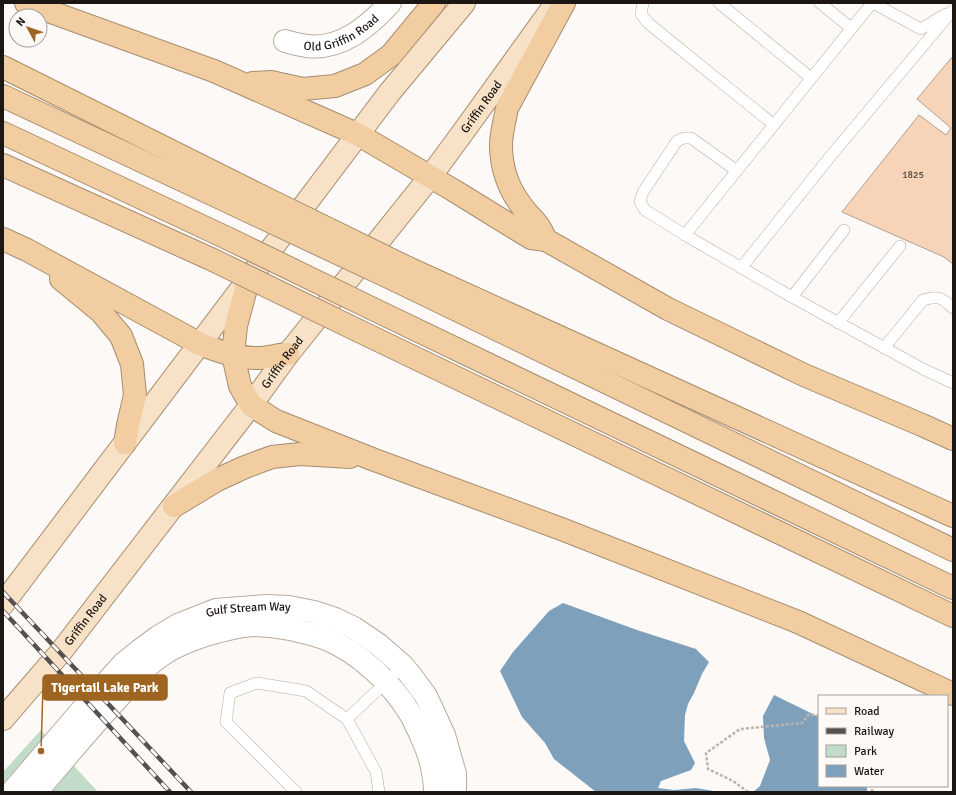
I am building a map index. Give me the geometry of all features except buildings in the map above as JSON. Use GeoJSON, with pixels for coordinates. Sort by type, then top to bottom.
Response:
{"type":"FeatureCollection","features":[{"type":"Feature","properties":{"kind":"highway"},"geometry":{"type":"LineString","coordinates":[[26,3],[214,71],[359,135],[531,238],[546,240],[675,312],[804,375],[922,425],[953,440]]}},
{"type":"Feature","properties":{"kind":"highway"},"geometry":{"type":"LineString","coordinates":[[243,83],[271,82],[303,89],[335,86],[365,74],[391,54],[434,3]]}},
{"type":"Feature","properties":{"kind":"highway"},"geometry":{"type":"LineString","coordinates":[[546,240],[538,224],[514,196],[505,172],[501,145],[507,108],[564,3]]}},
{"type":"Feature","properties":{"kind":"highway"},"geometry":{"type":"LineString","coordinates":[[3,67],[254,203]]}},
{"type":"Feature","properties":{"kind":"highway"},"geometry":{"type":"LineString","coordinates":[[3,96],[254,203],[403,274],[953,550]]}},
{"type":"Feature","properties":{"kind":"highway"},"geometry":{"type":"LineString","coordinates":[[3,133],[227,238],[953,588]]}},
{"type":"Feature","properties":{"kind":"highway"},"geometry":{"type":"LineString","coordinates":[[3,165],[213,260],[953,616]]}},
{"type":"Feature","properties":{"kind":"highway"},"geometry":{"type":"LineString","coordinates":[[3,239],[27,250],[200,344],[217,351],[233,355],[259,358],[288,354]]}},
{"type":"Feature","properties":{"kind":"highway"},"geometry":{"type":"LineString","coordinates":[[27,250],[101,312],[121,336],[132,364],[135,395],[125,443]]}},
{"type":"Feature","properties":{"kind":"highway"},"geometry":{"type":"LineString","coordinates":[[403,274],[953,516]]}},
{"type":"Feature","properties":{"kind":"highway"},"geometry":{"type":"LineString","coordinates":[[248,281],[236,326],[233,355],[240,386],[251,405],[276,421],[372,459],[564,530],[798,622],[953,694]]}},
{"type":"Feature","properties":{"kind":"highway"},"geometry":{"type":"LineString","coordinates":[[174,506],[217,480],[272,457],[300,454],[372,459]]}},
{"type":"Feature","properties":{"kind":"main road"},"geometry":{"type":"LineString","coordinates":[[3,604],[390,92],[464,3]]}},
{"type":"Feature","properties":{"kind":"main road","name":"Griffin Road"},"geometry":{"type":"LineString","coordinates":[[3,719],[60,653],[174,506],[288,354],[430,177],[556,3]]}},
{"type":"Feature","properties":{"kind":"street","name":"Old Griffin Road"},"geometry":{"type":"LineString","coordinates":[[285,41],[307,46],[319,46],[341,41],[362,30],[390,3]]}},
{"type":"Feature","properties":{"kind":"street","name":"Gulf Stream Way"},"geometry":{"type":"LineString","coordinates":[[12,792],[123,664],[158,637],[178,625],[216,610],[266,606],[289,607],[314,612],[335,619],[354,628],[378,645],[403,666],[426,696],[444,735],[455,774],[455,792]]}},
{"type":"Feature","properties":{"kind":"street","name":"Gulf Stream Way"},"geometry":{"type":"LineString","coordinates":[[36,792],[100,717],[141,672],[162,655],[182,643],[205,635],[230,628],[256,625],[305,632],[326,639],[363,661],[386,682],[396,693],[411,716],[429,754],[435,784],[435,792]]}},
{"type":"Feature","properties":{"kind":"lane"},"geometry":{"type":"LineString","coordinates":[[643,3],[641,14],[648,23],[774,125]]}},
{"type":"Feature","properties":{"kind":"lane"},"geometry":{"type":"LineString","coordinates":[[719,3],[811,78]]}},
{"type":"Feature","properties":{"kind":"lane"},"geometry":{"type":"LineString","coordinates":[[820,3],[851,28]]}},
{"type":"Feature","properties":{"kind":"lane"},"geometry":{"type":"LineString","coordinates":[[685,235],[872,3],[921,28],[939,19],[953,9]]}},
{"type":"Feature","properties":{"kind":"lane"},"geometry":{"type":"LineString","coordinates":[[741,268],[953,9]]}},
{"type":"Feature","properties":{"kind":"lane"},"geometry":{"type":"LineString","coordinates":[[738,171],[691,138],[684,138],[677,142],[643,192],[640,202],[645,210],[741,268],[884,348],[953,383]]}},
{"type":"Feature","properties":{"kind":"lane"},"geometry":{"type":"LineString","coordinates":[[792,297],[844,230]]}},
{"type":"Feature","properties":{"kind":"lane"},"geometry":{"type":"LineString","coordinates":[[838,323],[900,246]]}},
{"type":"Feature","properties":{"kind":"lane"},"geometry":{"type":"LineString","coordinates":[[884,348],[923,300],[931,297],[943,299],[953,308]]}},
{"type":"Feature","properties":{"kind":"lane"},"geometry":{"type":"LineString","coordinates":[[347,719],[403,666]]}},
{"type":"Feature","properties":{"kind":"lane"},"geometry":{"type":"LineString","coordinates":[[296,792],[226,722],[230,693],[257,683],[306,691],[347,719],[376,772],[379,792]]}},
{"type":"Feature","properties":{"kind":"path"},"geometry":{"type":"LineString","coordinates":[[748,792],[733,781],[708,769],[706,753],[740,729],[802,723],[809,714],[818,716]]}},
{"type":"Feature","properties":{"kind":"green space"},"geometry":{"type":"Polygon","coordinates":[[[41,730],[98,792],[3,792],[3,772],[41,730]]]}},
{"type":"Feature","properties":{"kind":"water"},"geometry":{"type":"Polygon","coordinates":[[[563,603],[637,630],[696,649],[709,662],[688,704],[685,715],[684,741],[695,763],[691,770],[661,781],[658,788],[674,790],[696,788],[720,792],[596,792],[554,759],[545,743],[522,717],[500,671],[513,652],[549,611],[563,603]]]}},
{"type":"Feature","properties":{"kind":"water"},"geometry":{"type":"Polygon","coordinates":[[[774,695],[818,717],[818,787],[867,787],[867,792],[753,792],[760,786],[770,760],[764,738],[763,716],[774,695]]]}},
{"type":"Feature","properties":{"kind":"railway"},"geometry":{"type":"LineString","coordinates":[[3,592],[191,792]]}},
{"type":"Feature","properties":{"kind":"railway"},"geometry":{"type":"LineString","coordinates":[[3,611],[170,792]]}},
{"type":"Feature","properties":{"kind":"place","name":"Tigertail Lake Park"},"geometry":{"type":"Point","coordinates":[41,751]}}]}
